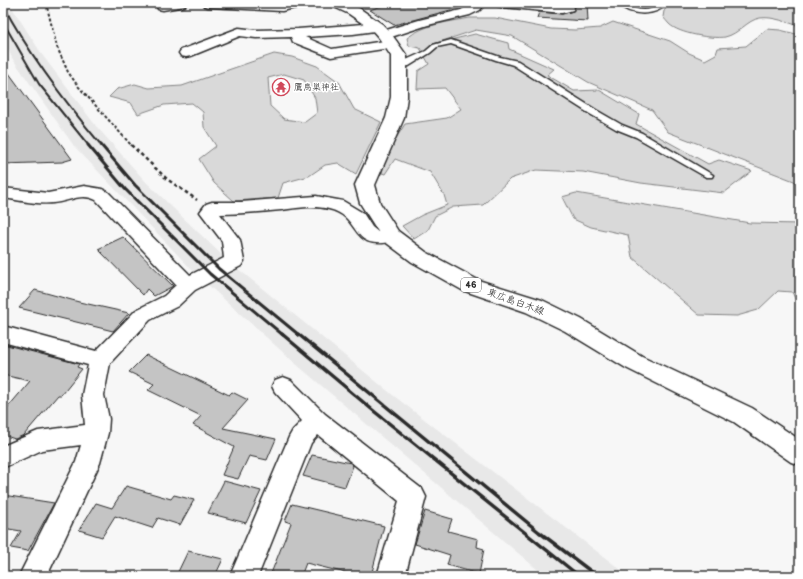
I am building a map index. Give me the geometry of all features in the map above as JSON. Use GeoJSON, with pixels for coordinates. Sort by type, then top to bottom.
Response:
{"type":"FeatureCollection","features":[{"type":"Feature","properties":{"kind":"main road"},"geometry":{"type":"LineString","coordinates":[[336,3],[354,11],[385,35]]}},
{"type":"Feature","properties":{"kind":"main road","name":"東広島白木線"},"geometry":{"type":"LineString","coordinates":[[385,35],[399,56],[399,97],[396,118],[365,185],[370,203],[391,236],[420,257],[470,285],[534,306],[573,325],[634,362],[743,415],[800,454]]}},
{"type":"Feature","properties":{"kind":"street"},"geometry":{"type":"LineString","coordinates":[[163,6],[181,3]]}},
{"type":"Feature","properties":{"kind":"street"},"geometry":{"type":"LineString","coordinates":[[208,3],[282,7],[300,3]]}},
{"type":"Feature","properties":{"kind":"street"},"geometry":{"type":"LineString","coordinates":[[298,33],[298,40],[331,53],[437,18],[464,14],[474,9],[480,3]]}},
{"type":"Feature","properties":{"kind":"street"},"geometry":{"type":"LineString","coordinates":[[502,3],[562,9],[568,7],[569,3]]}},
{"type":"Feature","properties":{"kind":"street"},"geometry":{"type":"LineString","coordinates":[[186,53],[239,32],[256,34],[352,30],[385,35]]}},
{"type":"Feature","properties":{"kind":"street"},"geometry":{"type":"LineString","coordinates":[[3,193],[53,198],[84,191],[95,191],[102,196],[188,285]]}},
{"type":"Feature","properties":{"kind":"street"},"geometry":{"type":"LineString","coordinates":[[33,576],[88,462],[96,433],[97,420],[93,395],[100,360],[143,315],[171,301],[188,285],[234,261],[231,240],[209,212],[212,208],[241,208],[316,201],[337,205],[357,217],[365,231],[375,238],[391,236]]}},
{"type":"Feature","properties":{"kind":"street"},"geometry":{"type":"LineString","coordinates":[[3,334],[100,360]]}},
{"type":"Feature","properties":{"kind":"street"},"geometry":{"type":"LineString","coordinates":[[283,386],[317,421],[413,497],[394,575]]}},
{"type":"Feature","properties":{"kind":"street"},"geometry":{"type":"LineString","coordinates":[[244,576],[301,437],[317,421]]}},
{"type":"Feature","properties":{"kind":"street"},"geometry":{"type":"LineString","coordinates":[[3,456],[5,457],[38,441],[96,433]]}},
{"type":"Feature","properties":{"kind":"lane"},"geometry":{"type":"LineString","coordinates":[[620,3],[626,8],[645,13],[652,12],[665,3]]}},
{"type":"Feature","properties":{"kind":"lane"},"geometry":{"type":"LineString","coordinates":[[399,65],[406,64],[428,52],[435,46],[450,42],[498,59],[515,63],[593,112],[619,127],[639,135],[709,175]]}},
{"type":"Feature","properties":{"kind":"path"},"geometry":{"type":"LineString","coordinates":[[46,3],[60,57],[68,73],[104,116],[158,172],[186,193],[212,208]]}},
{"type":"Feature","properties":{"kind":"shaded area"},"geometry":{"type":"Polygon","coordinates":[[[3,3],[9,3],[43,56],[96,126],[146,182],[226,259],[394,396],[629,576],[545,576],[296,364],[196,274],[74,146],[12,58],[3,38],[3,3]]]}},
{"type":"Feature","properties":{"kind":"shaded area"},"geometry":{"type":"Polygon","coordinates":[[[664,3],[799,3],[800,26],[775,19],[760,18],[751,21],[735,33],[725,37],[696,35],[680,31],[669,24],[663,17],[664,11],[669,5],[664,3]]]}},
{"type":"Feature","properties":{"kind":"shaded area"},"geometry":{"type":"Polygon","coordinates":[[[470,18],[495,18],[551,29],[575,30],[600,28],[613,22],[670,41],[689,53],[705,60],[716,54],[718,48],[746,46],[767,29],[780,30],[800,35],[800,186],[794,181],[668,132],[652,110],[588,82],[512,36],[476,30],[430,45],[475,34],[508,43],[509,49],[554,69],[547,75],[574,91],[599,90],[639,114],[636,124],[708,164],[719,160],[752,171],[724,193],[641,183],[583,172],[536,170],[510,179],[483,205],[453,207],[435,216],[428,230],[414,239],[402,226],[422,215],[447,205],[444,195],[430,172],[395,159],[385,174],[382,173],[385,156],[405,124],[447,118],[461,109],[445,88],[417,89],[418,71],[429,64],[420,48],[409,46],[407,38],[414,33],[429,27],[445,22],[470,18]]]}},
{"type":"Feature","properties":{"kind":"shaded area"},"geometry":{"type":"Polygon","coordinates":[[[274,54],[292,57],[317,66],[339,82],[354,109],[381,122],[356,174],[338,163],[325,165],[309,176],[283,183],[278,198],[234,201],[214,183],[199,159],[216,146],[204,127],[203,112],[192,103],[164,105],[138,114],[131,103],[109,97],[117,89],[135,84],[149,88],[182,86],[274,54]],[[284,74],[268,78],[270,106],[284,119],[305,122],[317,113],[315,98],[304,80],[284,74]]]}},
{"type":"Feature","properties":{"kind":"shaded area"},"geometry":{"type":"Polygon","coordinates":[[[576,193],[750,223],[800,224],[800,309],[792,292],[778,291],[758,310],[737,316],[699,315],[632,257],[628,235],[591,227],[573,219],[562,197],[576,193]]]}},
{"type":"Feature","properties":{"kind":"building"},"geometry":{"type":"Polygon","coordinates":[[[389,3],[458,3],[458,8],[394,25],[370,10],[389,3]]]}},
{"type":"Feature","properties":{"kind":"building"},"geometry":{"type":"Polygon","coordinates":[[[576,3],[587,3],[588,21],[537,18],[539,12],[562,14],[573,11],[576,3]]]}},
{"type":"Feature","properties":{"kind":"building"},"geometry":{"type":"Polygon","coordinates":[[[3,65],[72,159],[62,162],[3,164],[3,65]]]}},
{"type":"Feature","properties":{"kind":"building"},"geometry":{"type":"Polygon","coordinates":[[[123,237],[173,286],[154,296],[147,289],[143,295],[98,249],[123,237]]]}},
{"type":"Feature","properties":{"kind":"building"},"geometry":{"type":"Polygon","coordinates":[[[35,290],[129,313],[113,331],[19,308],[35,290]]]}},
{"type":"Feature","properties":{"kind":"building"},"geometry":{"type":"Polygon","coordinates":[[[3,344],[79,364],[77,367],[82,369],[61,395],[58,395],[24,435],[15,439],[3,435],[3,413],[30,381],[3,375],[3,344]]]}},
{"type":"Feature","properties":{"kind":"building"},"geometry":{"type":"Polygon","coordinates":[[[146,355],[229,395],[232,392],[248,400],[223,428],[276,439],[267,460],[249,456],[238,479],[222,475],[234,447],[193,425],[201,416],[148,390],[154,384],[129,372],[146,355]]]}},
{"type":"Feature","properties":{"kind":"building"},"geometry":{"type":"Polygon","coordinates":[[[312,455],[351,463],[353,466],[345,487],[303,476],[312,455]]]}},
{"type":"Feature","properties":{"kind":"building"},"geometry":{"type":"Polygon","coordinates":[[[224,481],[261,491],[246,523],[208,513],[224,481]]]}},
{"type":"Feature","properties":{"kind":"building"},"geometry":{"type":"Polygon","coordinates":[[[126,486],[171,499],[174,495],[194,500],[180,525],[158,518],[152,528],[115,516],[102,537],[79,530],[96,503],[112,508],[126,486]]]}},
{"type":"Feature","properties":{"kind":"building"},"geometry":{"type":"Polygon","coordinates":[[[3,495],[54,503],[28,551],[11,548],[21,531],[3,528],[3,495]]]}},
{"type":"Feature","properties":{"kind":"building"},"geometry":{"type":"Polygon","coordinates":[[[292,504],[384,526],[371,576],[358,576],[306,563],[301,576],[270,576],[291,523],[285,521],[292,504]]]}},
{"type":"Feature","properties":{"kind":"building"},"geometry":{"type":"Polygon","coordinates":[[[425,511],[452,519],[448,531],[478,539],[477,547],[484,549],[479,574],[447,565],[450,555],[415,544],[425,511]]]}},
{"type":"Feature","properties":{"kind":"building"},"geometry":{"type":"Polygon","coordinates":[[[188,551],[223,559],[215,576],[176,576],[188,551]]]}},
{"type":"Feature","properties":{"kind":"railway"},"geometry":{"type":"LineString","coordinates":[[3,5],[13,24],[36,60],[75,113],[102,146]]}},
{"type":"Feature","properties":{"kind":"railway"},"geometry":{"type":"LineString","coordinates":[[3,22],[39,84],[89,146]]}},
{"type":"Feature","properties":{"kind":"railway"},"geometry":{"type":"LineString","coordinates":[[88,145],[125,189],[210,274],[283,335]]}},
{"type":"Feature","properties":{"kind":"railway"},"geometry":{"type":"LineString","coordinates":[[101,145],[135,185],[219,269],[299,335]]}},
{"type":"Feature","properties":{"kind":"railway"},"geometry":{"type":"LineString","coordinates":[[282,334],[375,412],[579,576]]}},
{"type":"Feature","properties":{"kind":"railway"},"geometry":{"type":"LineString","coordinates":[[298,334],[539,532],[597,576]]}},
{"type":"Feature","properties":{"kind":"place","name":"鷹鳥巣神社"},"geometry":{"type":"Point","coordinates":[281,87]}}]}
